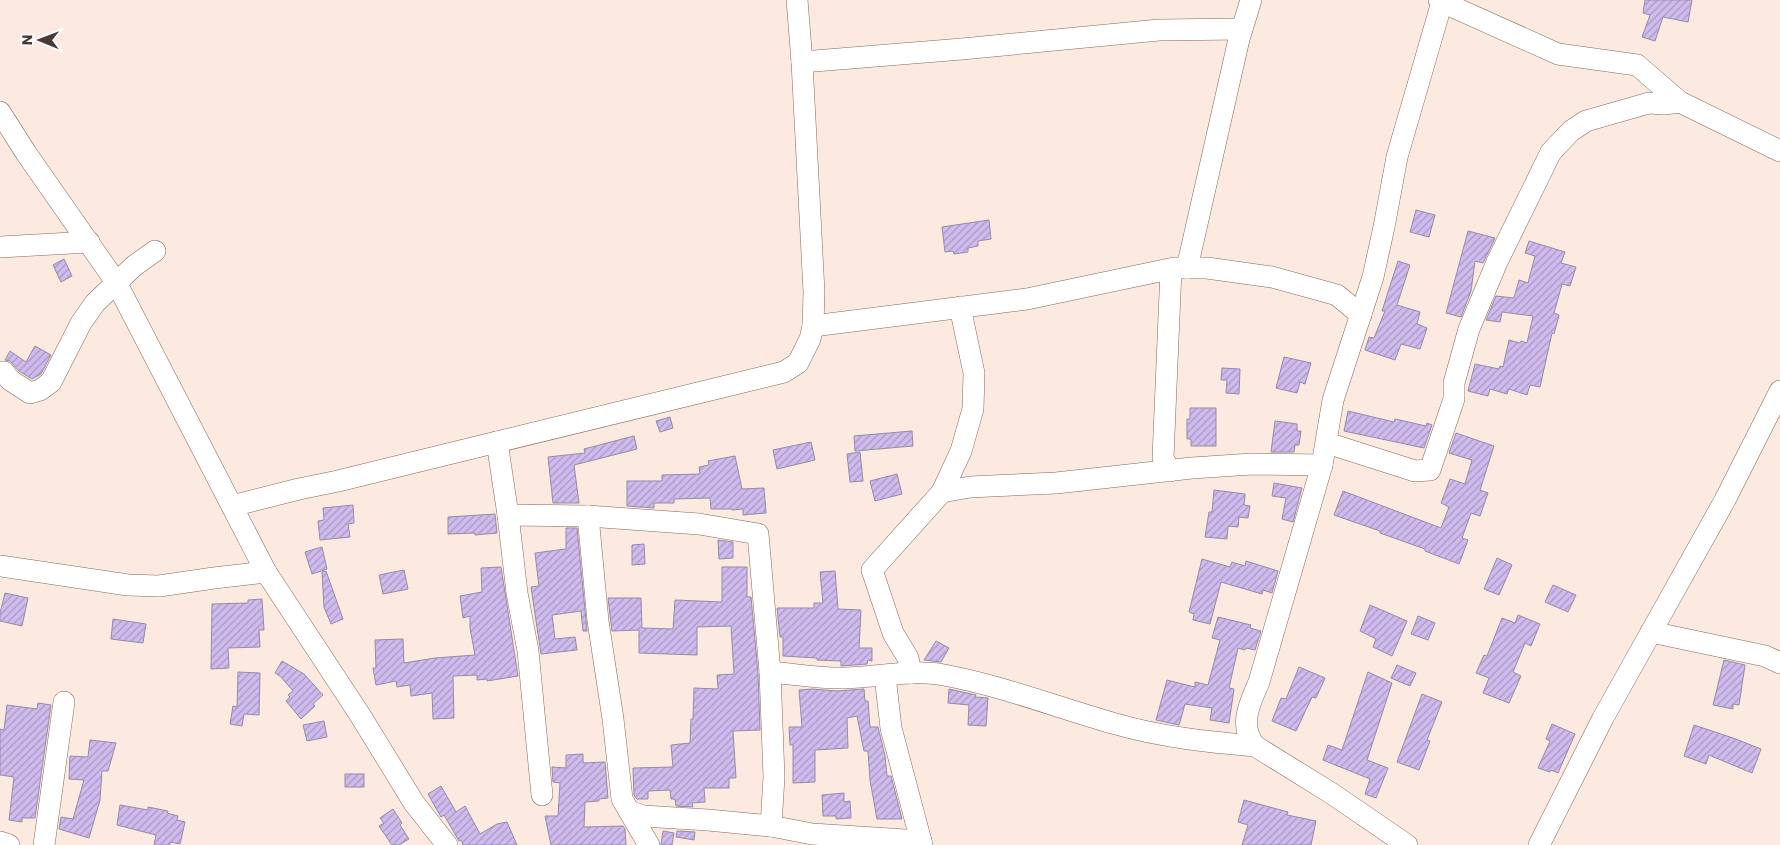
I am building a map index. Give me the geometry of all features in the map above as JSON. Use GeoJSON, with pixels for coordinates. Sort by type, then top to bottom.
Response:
{"type":"FeatureCollection","features":[{"type":"Feature","properties":{"kind":"street"},"geometry":{"type":"LineString","coordinates":[[232,506],[784,372],[798,363],[810,339],[813,326],[814,292],[797,0]]}},
{"type":"Feature","properties":{"kind":"street"},"geometry":{"type":"LineString","coordinates":[[1170,471],[1164,458],[1179,269],[1251,0]]}},
{"type":"Feature","properties":{"kind":"street"},"geometry":{"type":"LineString","coordinates":[[1218,743],[1246,714],[1259,682],[1322,465],[1334,400],[1373,277],[1397,157],[1440,1],[1558,54],[1637,65],[1680,102],[1780,151]]}},
{"type":"Feature","properties":{"kind":"street"},"geometry":{"type":"LineString","coordinates":[[802,62],[1160,30],[1242,30]]}},
{"type":"Feature","properties":{"kind":"street"},"geometry":{"type":"LineString","coordinates":[[1327,443],[1415,471],[1430,470],[1454,399],[1454,383],[1469,328],[1497,262],[1551,152],[1571,130],[1586,121],[1649,103],[1680,102]]}},
{"type":"Feature","properties":{"kind":"street"},"geometry":{"type":"LineString","coordinates":[[0,112],[26,153],[116,282],[266,572],[360,715],[414,803],[446,845]]}},
{"type":"Feature","properties":{"kind":"street"},"geometry":{"type":"LineString","coordinates":[[0,247],[89,242]]}},
{"type":"Feature","properties":{"kind":"street"},"geometry":{"type":"LineString","coordinates":[[0,372],[4,372],[10,380],[30,392],[40,390],[51,382],[81,323],[95,303],[134,266],[155,252]]}},
{"type":"Feature","properties":{"kind":"street"},"geometry":{"type":"LineString","coordinates":[[813,326],[1027,299],[1179,269],[1207,268],[1272,278],[1337,295],[1361,316]]}},
{"type":"Feature","properties":{"kind":"street"},"geometry":{"type":"LineString","coordinates":[[911,673],[908,658],[893,633],[872,570],[942,492],[961,451],[973,409],[974,372],[960,307]]}},
{"type":"Feature","properties":{"kind":"street"},"geometry":{"type":"LineString","coordinates":[[1538,845],[1603,718],[1725,500],[1780,391]]}},
{"type":"Feature","properties":{"kind":"street"},"geometry":{"type":"LineString","coordinates":[[497,442],[508,515],[516,593],[528,651],[542,795]]}},
{"type":"Feature","properties":{"kind":"street"},"geometry":{"type":"LineString","coordinates":[[942,492],[970,487],[1056,483],[1192,468],[1252,464],[1322,465]]}},
{"type":"Feature","properties":{"kind":"street"},"geometry":{"type":"LineString","coordinates":[[508,515],[588,516],[699,524],[758,534],[770,672],[774,778],[771,826]]}},
{"type":"Feature","properties":{"kind":"street"},"geometry":{"type":"LineString","coordinates":[[588,516],[598,621],[622,800],[648,845]]}},
{"type":"Feature","properties":{"kind":"street"},"geometry":{"type":"LineString","coordinates":[[0,566],[128,585],[160,586],[266,572]]}},
{"type":"Feature","properties":{"kind":"street"},"geometry":{"type":"LineString","coordinates":[[1651,632],[1765,656],[1780,662]]}},
{"type":"Feature","properties":{"kind":"street"},"geometry":{"type":"LineString","coordinates":[[770,672],[844,678],[911,673],[942,675],[989,684],[1117,725],[1181,739],[1255,746]]}},
{"type":"Feature","properties":{"kind":"street"},"geometry":{"type":"LineString","coordinates":[[629,811],[643,816],[771,826],[813,840],[921,843],[891,728],[885,676]]}},
{"type":"Feature","properties":{"kind":"street"},"geometry":{"type":"LineString","coordinates":[[44,845],[64,702]]}},
{"type":"Feature","properties":{"kind":"street"},"geometry":{"type":"LineString","coordinates":[[1246,714],[1247,732],[1249,739],[1255,746],[1331,793],[1408,845]]}},
{"type":"Feature","properties":{"kind":"street"},"geometry":{"type":"LineString","coordinates":[[0,842],[9,845]]}},
{"type":"Feature","properties":{"kind":"building"},"geometry":{"type":"Polygon","coordinates":[[[1645,0],[1692,0],[1688,22],[1663,17],[1655,41],[1642,37],[1650,15],[1643,13],[1645,0]]]}},
{"type":"Feature","properties":{"kind":"building"},"geometry":{"type":"Polygon","coordinates":[[[1416,210],[1435,215],[1429,237],[1410,232],[1416,210]]]}},
{"type":"Feature","properties":{"kind":"building"},"geometry":{"type":"Polygon","coordinates":[[[989,220],[991,239],[978,241],[978,246],[968,248],[968,252],[954,254],[953,251],[945,252],[942,227],[989,220]]]}},
{"type":"Feature","properties":{"kind":"building"},"geometry":{"type":"Polygon","coordinates":[[[1468,231],[1495,238],[1483,263],[1475,261],[1471,291],[1461,317],[1446,313],[1468,231]]]}},
{"type":"Feature","properties":{"kind":"building"},"geometry":{"type":"Polygon","coordinates":[[[1529,241],[1565,252],[1561,263],[1576,267],[1570,286],[1562,284],[1554,313],[1559,315],[1554,334],[1552,333],[1540,387],[1530,385],[1527,395],[1509,389],[1507,394],[1490,389],[1488,396],[1468,391],[1475,364],[1499,369],[1500,366],[1503,367],[1509,340],[1527,343],[1533,316],[1502,312],[1500,322],[1486,320],[1496,296],[1514,298],[1519,280],[1528,283],[1535,256],[1525,253],[1529,241]]]}},
{"type":"Feature","properties":{"kind":"building"},"geometry":{"type":"Polygon","coordinates":[[[64,259],[72,276],[61,282],[53,265],[64,259]]]}},
{"type":"Feature","properties":{"kind":"building"},"geometry":{"type":"Polygon","coordinates":[[[1398,261],[1410,265],[1397,305],[1420,312],[1417,324],[1427,328],[1420,349],[1401,344],[1395,360],[1365,350],[1369,337],[1374,338],[1385,311],[1382,311],[1398,261]]]}},
{"type":"Feature","properties":{"kind":"building"},"geometry":{"type":"Polygon","coordinates":[[[35,346],[51,355],[41,374],[32,379],[19,371],[10,361],[5,360],[10,351],[26,362],[35,346]]]}},
{"type":"Feature","properties":{"kind":"building"},"geometry":{"type":"Polygon","coordinates":[[[1284,357],[1311,363],[1305,384],[1300,382],[1297,393],[1276,388],[1284,357]]]}},
{"type":"Feature","properties":{"kind":"building"},"geometry":{"type":"Polygon","coordinates":[[[1222,368],[1240,369],[1239,394],[1226,393],[1227,380],[1221,380],[1222,368]]]}},
{"type":"Feature","properties":{"kind":"building"},"geometry":{"type":"Polygon","coordinates":[[[1190,408],[1216,408],[1216,446],[1191,446],[1191,439],[1187,439],[1187,419],[1190,419],[1190,408]]]}},
{"type":"Feature","properties":{"kind":"building"},"geometry":{"type":"Polygon","coordinates":[[[1348,411],[1394,422],[1395,419],[1426,426],[1427,423],[1432,425],[1424,448],[1344,431],[1348,411]]]}},
{"type":"Feature","properties":{"kind":"building"},"geometry":{"type":"Polygon","coordinates":[[[670,417],[673,428],[660,432],[656,421],[670,417]]]}},
{"type":"Feature","properties":{"kind":"building"},"geometry":{"type":"Polygon","coordinates":[[[1275,421],[1297,424],[1297,431],[1301,431],[1299,445],[1295,445],[1294,452],[1271,452],[1275,421]]]}},
{"type":"Feature","properties":{"kind":"building"},"geometry":{"type":"Polygon","coordinates":[[[912,431],[913,446],[855,451],[854,436],[912,431]]]}},
{"type":"Feature","properties":{"kind":"building"},"geometry":{"type":"Polygon","coordinates":[[[1456,433],[1494,446],[1480,490],[1488,493],[1480,516],[1471,513],[1462,538],[1468,540],[1459,564],[1425,551],[1425,549],[1380,533],[1380,531],[1334,515],[1343,491],[1441,528],[1449,507],[1441,503],[1450,479],[1465,484],[1472,460],[1449,453],[1456,433]]]}},
{"type":"Feature","properties":{"kind":"building"},"geometry":{"type":"Polygon","coordinates":[[[634,436],[637,449],[574,465],[579,503],[553,503],[548,457],[585,453],[584,449],[634,436]]]}},
{"type":"Feature","properties":{"kind":"building"},"geometry":{"type":"Polygon","coordinates":[[[811,442],[815,460],[777,469],[773,450],[811,442]]]}},
{"type":"Feature","properties":{"kind":"building"},"geometry":{"type":"Polygon","coordinates":[[[860,452],[863,481],[850,482],[847,454],[860,452]]]}},
{"type":"Feature","properties":{"kind":"building"},"geometry":{"type":"Polygon","coordinates":[[[735,456],[742,489],[764,488],[766,513],[743,515],[743,509],[711,509],[710,498],[674,499],[674,503],[654,503],[654,508],[627,506],[627,481],[662,481],[662,475],[700,474],[699,467],[709,465],[708,461],[735,456]]]}},
{"type":"Feature","properties":{"kind":"building"},"geometry":{"type":"Polygon","coordinates":[[[897,474],[902,494],[875,501],[870,481],[897,474]]]}},
{"type":"Feature","properties":{"kind":"building"},"geometry":{"type":"Polygon","coordinates":[[[1274,483],[1302,488],[1293,522],[1282,519],[1286,498],[1272,496],[1274,483]]]}},
{"type":"Feature","properties":{"kind":"building"},"geometry":{"type":"Polygon","coordinates":[[[1214,490],[1245,494],[1244,505],[1250,506],[1248,518],[1239,517],[1238,527],[1228,526],[1227,539],[1205,537],[1209,512],[1212,512],[1214,490]]]}},
{"type":"Feature","properties":{"kind":"building"},"geometry":{"type":"Polygon","coordinates":[[[353,505],[354,523],[348,524],[350,537],[320,540],[318,521],[324,520],[323,508],[353,505]]]}},
{"type":"Feature","properties":{"kind":"building"},"geometry":{"type":"Polygon","coordinates":[[[495,514],[497,533],[475,535],[475,533],[448,534],[448,517],[495,514]]]}},
{"type":"Feature","properties":{"kind":"building"},"geometry":{"type":"Polygon","coordinates":[[[566,528],[577,528],[587,631],[583,631],[581,611],[552,615],[555,639],[575,637],[577,650],[541,654],[531,587],[539,586],[535,553],[566,549],[566,528]]]}},
{"type":"Feature","properties":{"kind":"building"},"geometry":{"type":"Polygon","coordinates":[[[718,540],[733,542],[733,558],[719,559],[718,540]]]}},
{"type":"Feature","properties":{"kind":"building"},"geometry":{"type":"Polygon","coordinates":[[[644,544],[645,564],[632,565],[632,545],[644,544]]]}},
{"type":"Feature","properties":{"kind":"building"},"geometry":{"type":"Polygon","coordinates":[[[322,547],[327,569],[312,574],[305,552],[322,547]]]}},
{"type":"Feature","properties":{"kind":"building"},"geometry":{"type":"Polygon","coordinates":[[[1497,558],[1512,565],[1499,595],[1484,589],[1497,558]]]}},
{"type":"Feature","properties":{"kind":"building"},"geometry":{"type":"Polygon","coordinates":[[[1202,559],[1230,567],[1232,562],[1245,566],[1246,561],[1278,571],[1272,593],[1263,590],[1262,594],[1221,582],[1210,624],[1193,620],[1194,614],[1189,612],[1202,559]]]}},
{"type":"Feature","properties":{"kind":"building"},"geometry":{"type":"Polygon","coordinates":[[[501,567],[518,676],[487,681],[487,679],[477,680],[477,675],[453,676],[454,718],[433,719],[432,693],[411,696],[410,685],[397,687],[396,681],[376,685],[373,668],[376,668],[375,640],[403,639],[404,663],[475,655],[470,628],[470,616],[463,618],[460,596],[482,592],[481,568],[501,567]]]}},
{"type":"Feature","properties":{"kind":"building"},"geometry":{"type":"Polygon","coordinates":[[[722,567],[747,567],[747,597],[751,597],[758,673],[760,730],[733,731],[736,778],[729,778],[729,788],[704,788],[705,802],[692,803],[693,807],[676,806],[675,799],[671,799],[670,790],[648,791],[648,799],[637,799],[634,795],[633,768],[673,767],[671,745],[690,743],[694,688],[718,689],[717,675],[734,674],[731,626],[697,627],[697,655],[639,653],[639,630],[612,631],[608,598],[641,598],[642,628],[673,629],[675,600],[722,602],[722,567]]]}},
{"type":"Feature","properties":{"kind":"building"},"geometry":{"type":"Polygon","coordinates":[[[404,570],[408,589],[383,594],[379,575],[404,570]]]}},
{"type":"Feature","properties":{"kind":"building"},"geometry":{"type":"Polygon","coordinates":[[[326,571],[343,619],[331,624],[324,607],[322,572],[326,571]]]}},
{"type":"Feature","properties":{"kind":"building"},"geometry":{"type":"Polygon","coordinates":[[[835,571],[838,609],[861,610],[859,648],[872,648],[872,661],[868,660],[867,664],[841,666],[841,661],[783,656],[783,637],[780,637],[777,608],[814,608],[814,603],[823,603],[820,572],[835,571]]]}},
{"type":"Feature","properties":{"kind":"building"},"geometry":{"type":"Polygon","coordinates":[[[1553,585],[1576,595],[1568,612],[1545,602],[1553,585]]]}},
{"type":"Feature","properties":{"kind":"building"},"geometry":{"type":"Polygon","coordinates":[[[5,593],[28,598],[22,626],[0,621],[5,593]]]}},
{"type":"Feature","properties":{"kind":"building"},"geometry":{"type":"Polygon","coordinates":[[[262,599],[264,630],[259,630],[260,647],[228,648],[229,668],[211,669],[212,604],[248,603],[248,600],[262,599]]]}},
{"type":"Feature","properties":{"kind":"building"},"geometry":{"type":"Polygon","coordinates":[[[1370,605],[1407,621],[1392,656],[1373,647],[1376,639],[1360,631],[1370,605]]]}},
{"type":"Feature","properties":{"kind":"building"},"geometry":{"type":"Polygon","coordinates":[[[1518,615],[1540,624],[1531,646],[1525,643],[1513,672],[1521,676],[1509,703],[1483,693],[1489,678],[1476,673],[1484,655],[1487,656],[1502,618],[1515,623],[1518,615]]]}},
{"type":"Feature","properties":{"kind":"building"},"geometry":{"type":"Polygon","coordinates":[[[1418,616],[1435,623],[1428,640],[1411,634],[1418,616]]]}},
{"type":"Feature","properties":{"kind":"building"},"geometry":{"type":"Polygon","coordinates":[[[1218,617],[1251,625],[1250,628],[1261,631],[1255,650],[1238,648],[1229,688],[1234,689],[1229,723],[1210,720],[1212,708],[1185,704],[1179,725],[1156,720],[1167,680],[1195,687],[1195,682],[1208,685],[1220,640],[1212,638],[1218,617]]]}},
{"type":"Feature","properties":{"kind":"building"},"geometry":{"type":"Polygon","coordinates":[[[113,619],[146,624],[143,643],[111,639],[113,619]]]}},
{"type":"Feature","properties":{"kind":"building"},"geometry":{"type":"Polygon","coordinates":[[[936,641],[949,648],[941,662],[924,660],[936,641]]]}},
{"type":"Feature","properties":{"kind":"building"},"geometry":{"type":"Polygon","coordinates":[[[1724,660],[1745,665],[1739,705],[1733,704],[1733,709],[1713,705],[1724,660]]]}},
{"type":"Feature","properties":{"kind":"building"},"geometry":{"type":"Polygon","coordinates":[[[282,661],[304,674],[323,695],[313,704],[315,706],[301,719],[286,701],[290,697],[288,695],[293,691],[275,673],[282,661]]]}},
{"type":"Feature","properties":{"kind":"building"},"geometry":{"type":"Polygon","coordinates":[[[1397,665],[1416,673],[1410,686],[1391,678],[1397,665]]]}},
{"type":"Feature","properties":{"kind":"building"},"geometry":{"type":"Polygon","coordinates":[[[1299,667],[1325,678],[1316,698],[1312,697],[1296,731],[1272,721],[1281,698],[1286,699],[1299,667]]]}},
{"type":"Feature","properties":{"kind":"building"},"geometry":{"type":"Polygon","coordinates":[[[238,672],[260,673],[259,715],[244,714],[242,726],[230,724],[233,706],[237,707],[238,672]]]}},
{"type":"Feature","properties":{"kind":"building"},"geometry":{"type":"Polygon","coordinates":[[[1368,672],[1392,683],[1367,760],[1388,768],[1376,798],[1365,794],[1370,779],[1323,760],[1328,745],[1342,750],[1368,672]]]}},
{"type":"Feature","properties":{"kind":"building"},"geometry":{"type":"Polygon","coordinates":[[[864,689],[865,701],[868,701],[870,727],[878,727],[885,756],[887,776],[891,776],[902,819],[877,819],[870,780],[868,751],[864,751],[857,716],[847,718],[848,748],[815,750],[815,782],[793,783],[793,745],[790,745],[789,727],[802,727],[799,690],[837,691],[864,689]]]}},
{"type":"Feature","properties":{"kind":"building"},"geometry":{"type":"Polygon","coordinates":[[[949,689],[976,695],[975,697],[988,698],[986,726],[968,725],[969,705],[948,703],[949,689]]]}},
{"type":"Feature","properties":{"kind":"building"},"geometry":{"type":"Polygon","coordinates":[[[1422,694],[1442,702],[1427,740],[1430,741],[1419,770],[1397,762],[1422,694]]]}},
{"type":"Feature","properties":{"kind":"building"},"geometry":{"type":"Polygon","coordinates":[[[38,703],[51,705],[35,818],[22,818],[22,822],[9,820],[14,777],[0,775],[0,729],[4,730],[7,705],[37,709],[38,703]]]}},
{"type":"Feature","properties":{"kind":"building"},"geometry":{"type":"Polygon","coordinates":[[[324,721],[327,737],[307,741],[303,725],[324,721]]]}},
{"type":"Feature","properties":{"kind":"building"},"geometry":{"type":"Polygon","coordinates":[[[1552,724],[1575,734],[1558,773],[1538,768],[1550,741],[1546,739],[1552,724]]]}},
{"type":"Feature","properties":{"kind":"building"},"geometry":{"type":"Polygon","coordinates":[[[1694,725],[1761,749],[1752,773],[1709,755],[1706,764],[1684,756],[1694,725]]]}},
{"type":"Feature","properties":{"kind":"building"},"geometry":{"type":"Polygon","coordinates":[[[90,740],[116,743],[108,771],[102,771],[100,800],[89,838],[59,829],[61,817],[73,819],[84,780],[69,779],[70,756],[88,757],[90,740]]]}},
{"type":"Feature","properties":{"kind":"building"},"geometry":{"type":"Polygon","coordinates":[[[583,754],[583,763],[605,762],[608,798],[585,802],[584,827],[623,826],[625,829],[626,845],[551,845],[545,816],[558,816],[560,783],[553,782],[552,767],[566,768],[566,755],[583,754]]]}},
{"type":"Feature","properties":{"kind":"building"},"geometry":{"type":"Polygon","coordinates":[[[345,774],[364,774],[364,787],[345,787],[345,774]]]}},
{"type":"Feature","properties":{"kind":"building"},"geometry":{"type":"Polygon","coordinates":[[[441,786],[456,812],[465,806],[480,834],[497,824],[507,822],[517,845],[462,845],[461,840],[459,841],[444,815],[441,817],[428,794],[441,786]]]}},
{"type":"Feature","properties":{"kind":"building"},"geometry":{"type":"Polygon","coordinates":[[[844,793],[844,802],[850,801],[851,818],[836,819],[836,816],[823,816],[822,795],[844,793]]]}},
{"type":"Feature","properties":{"kind":"building"},"geometry":{"type":"Polygon","coordinates":[[[1244,800],[1288,812],[1287,815],[1316,821],[1311,845],[1242,845],[1248,825],[1238,822],[1244,800]]]}},
{"type":"Feature","properties":{"kind":"building"},"geometry":{"type":"Polygon","coordinates":[[[120,805],[148,810],[148,807],[168,811],[167,813],[178,816],[177,820],[185,822],[180,844],[170,842],[170,845],[154,845],[156,835],[117,825],[120,805]]]}},
{"type":"Feature","properties":{"kind":"building"},"geometry":{"type":"Polygon","coordinates":[[[393,809],[409,839],[399,845],[392,845],[379,826],[384,823],[380,818],[393,809]]]}},
{"type":"Feature","properties":{"kind":"building"},"geometry":{"type":"Polygon","coordinates":[[[663,831],[674,833],[672,845],[661,845],[663,831]]]}},
{"type":"Feature","properties":{"kind":"building"},"geometry":{"type":"Polygon","coordinates":[[[677,831],[695,832],[694,840],[676,837],[677,831]]]}}]}
